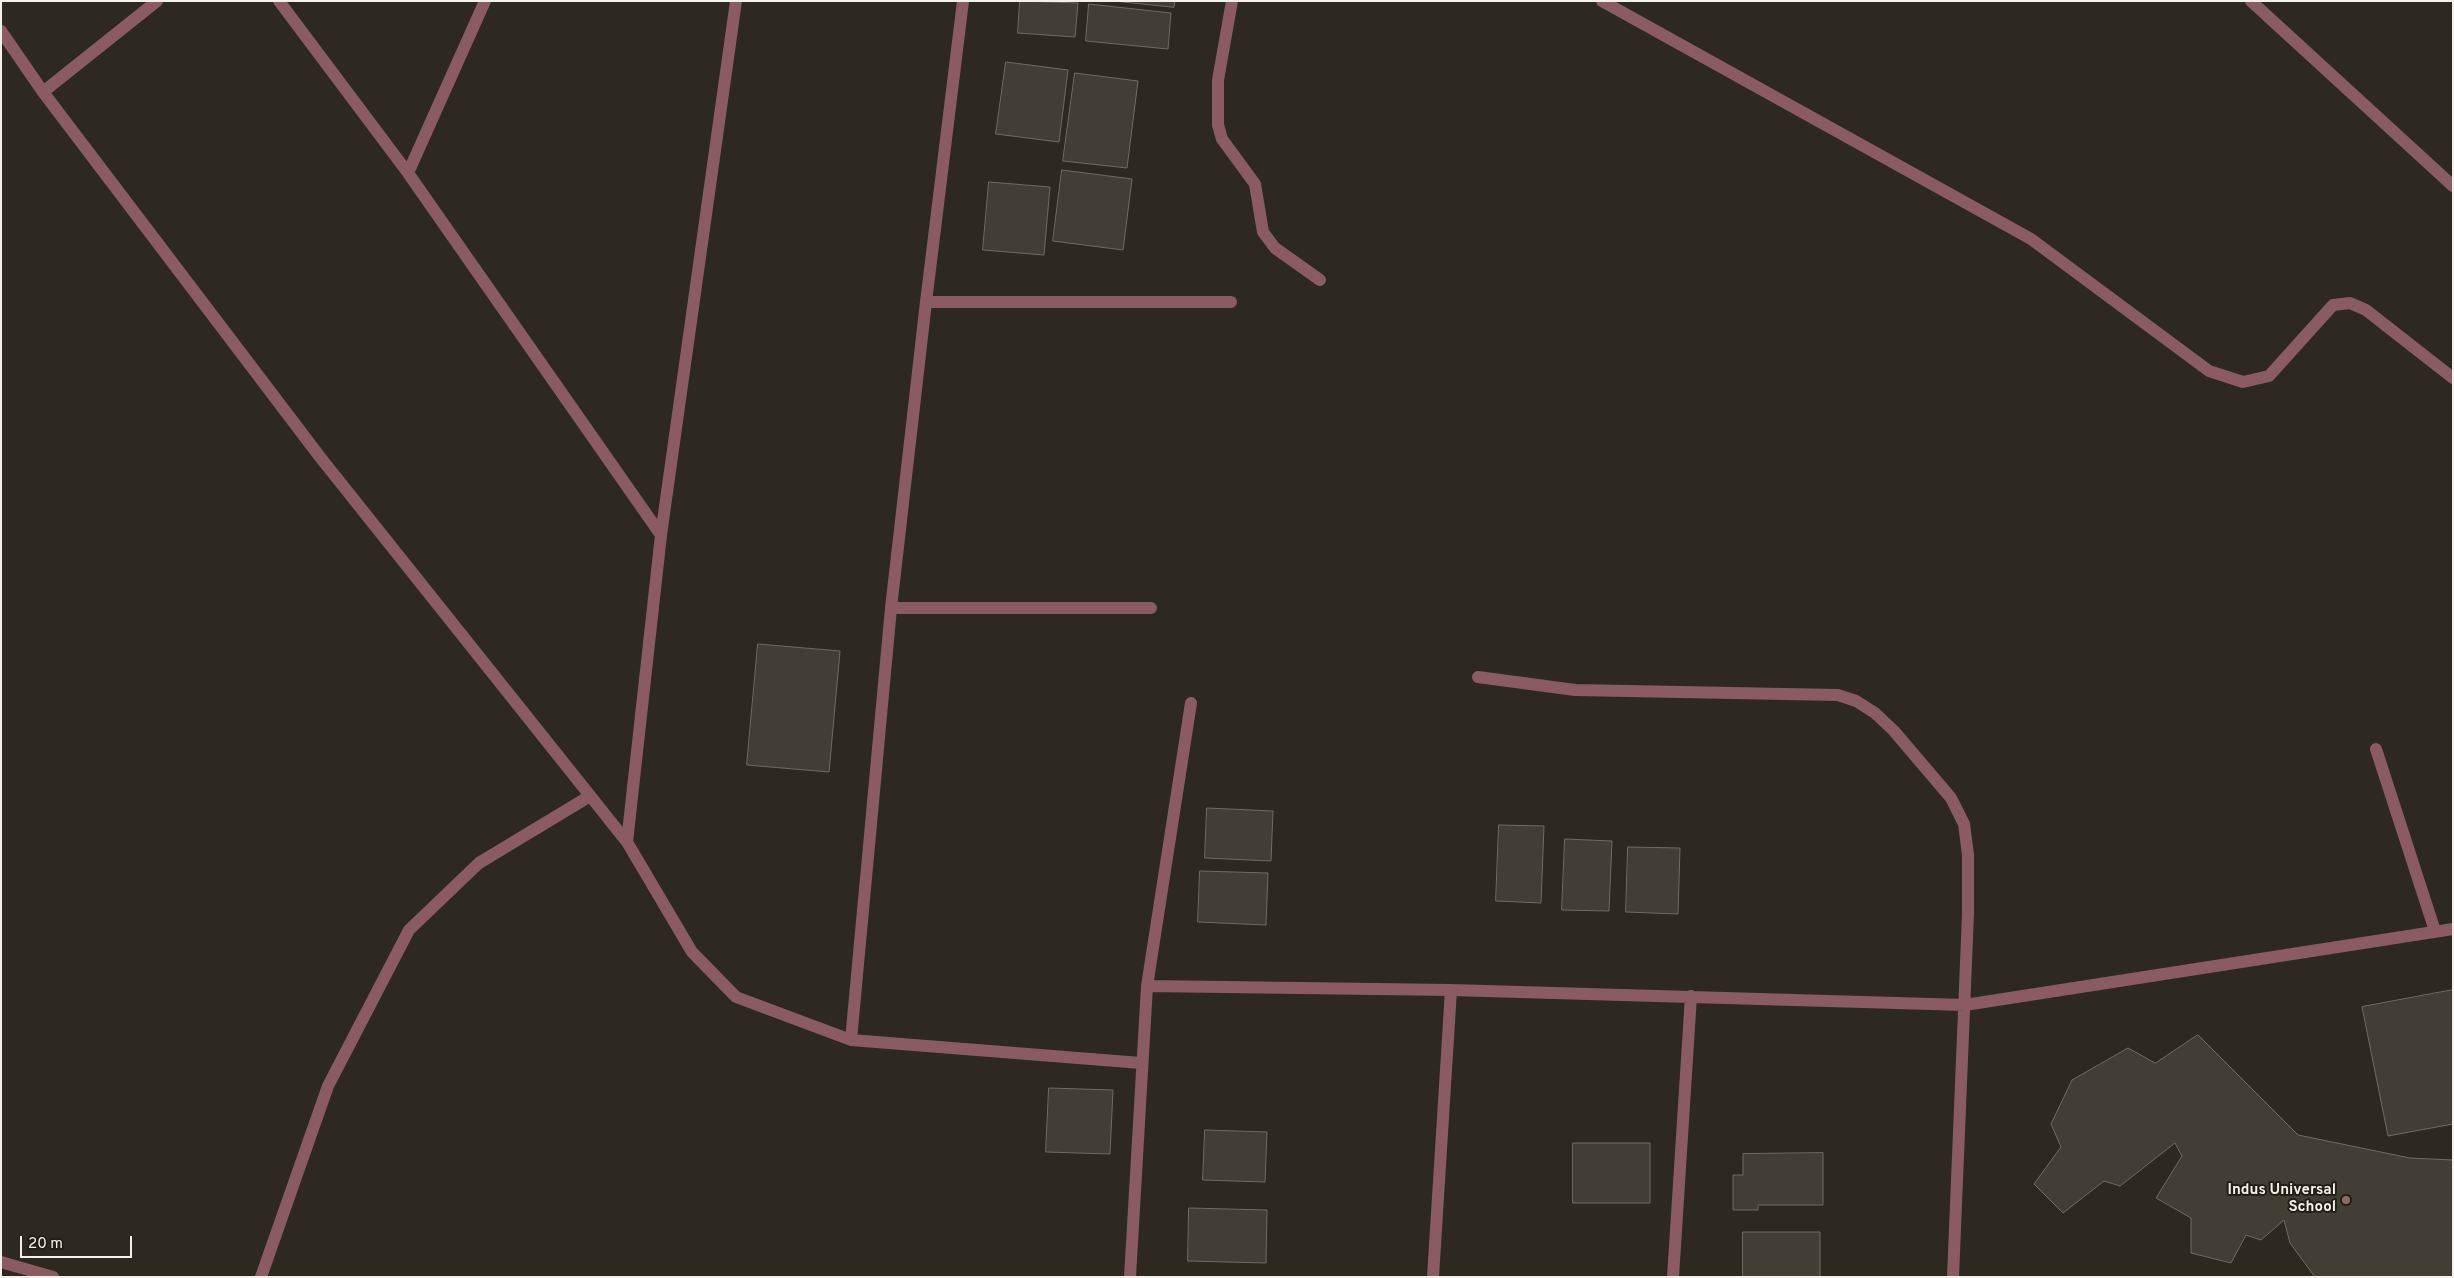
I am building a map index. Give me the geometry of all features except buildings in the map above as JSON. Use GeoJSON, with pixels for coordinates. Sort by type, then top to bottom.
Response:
{"type":"FeatureCollection","features":[{"type":"Feature","properties":{"kind":"street"},"geometry":{"type":"LineString","coordinates":[[44,92],[158,1]]}},
{"type":"Feature","properties":{"kind":"street"},"geometry":{"type":"LineString","coordinates":[[279,1],[408,173],[661,535]]}},
{"type":"Feature","properties":{"kind":"street"},"geometry":{"type":"LineString","coordinates":[[408,173],[485,1]]}},
{"type":"Feature","properties":{"kind":"street"},"geometry":{"type":"LineString","coordinates":[[627,842],[661,535],[736,1]]}},
{"type":"Feature","properties":{"kind":"street"},"geometry":{"type":"LineString","coordinates":[[851,1040],[891,608],[963,1]]}},
{"type":"Feature","properties":{"kind":"street"},"geometry":{"type":"LineString","coordinates":[[1232,1],[1218,80],[1218,125],[1222,139],[1255,184],[1263,232],[1275,248],[1320,280]]}},
{"type":"Feature","properties":{"kind":"street"},"geometry":{"type":"LineString","coordinates":[[1602,1],[2031,239],[2209,371],[2243,382],[2269,376],[2333,305],[2350,303],[2366,310],[2453,378]]}},
{"type":"Feature","properties":{"kind":"street"},"geometry":{"type":"LineString","coordinates":[[2251,1],[2453,186]]}},
{"type":"Feature","properties":{"kind":"street"},"geometry":{"type":"LineString","coordinates":[[1,31],[44,92],[320,456],[627,842],[692,952],[736,997],[851,1040],[1142,1063]]}},
{"type":"Feature","properties":{"kind":"street"},"geometry":{"type":"LineString","coordinates":[[926,302],[1231,302]]}},
{"type":"Feature","properties":{"kind":"street"},"geometry":{"type":"LineString","coordinates":[[891,608],[1151,608]]}},
{"type":"Feature","properties":{"kind":"street"},"geometry":{"type":"LineString","coordinates":[[1478,677],[1575,690],[1838,695],[1856,701],[1869,709],[1894,732],[1951,798],[1964,824],[1968,855],[1965,1005],[1953,1277]]}},
{"type":"Feature","properties":{"kind":"street"},"geometry":{"type":"LineString","coordinates":[[1130,1277],[1148,986],[1191,703]]}},
{"type":"Feature","properties":{"kind":"street"},"geometry":{"type":"LineString","coordinates":[[2376,749],[2436,932]]}},
{"type":"Feature","properties":{"kind":"street"},"geometry":{"type":"LineString","coordinates":[[261,1277],[328,1086],[409,930],[480,863],[590,796]]}},
{"type":"Feature","properties":{"kind":"street"},"geometry":{"type":"LineString","coordinates":[[1148,986],[1451,990],[1965,1005],[2453,929]]}},
{"type":"Feature","properties":{"kind":"street"},"geometry":{"type":"LineString","coordinates":[[1433,1277],[1451,990]]}},
{"type":"Feature","properties":{"kind":"street"},"geometry":{"type":"LineString","coordinates":[[1673,1277],[1691,996]]}},
{"type":"Feature","properties":{"kind":"street"},"geometry":{"type":"LineString","coordinates":[[1,1262],[53,1277]]}},
{"type":"Feature","properties":{"kind":"place","name":"Indus Universal School"},"geometry":{"type":"Point","coordinates":[2346,1200]}}]}
